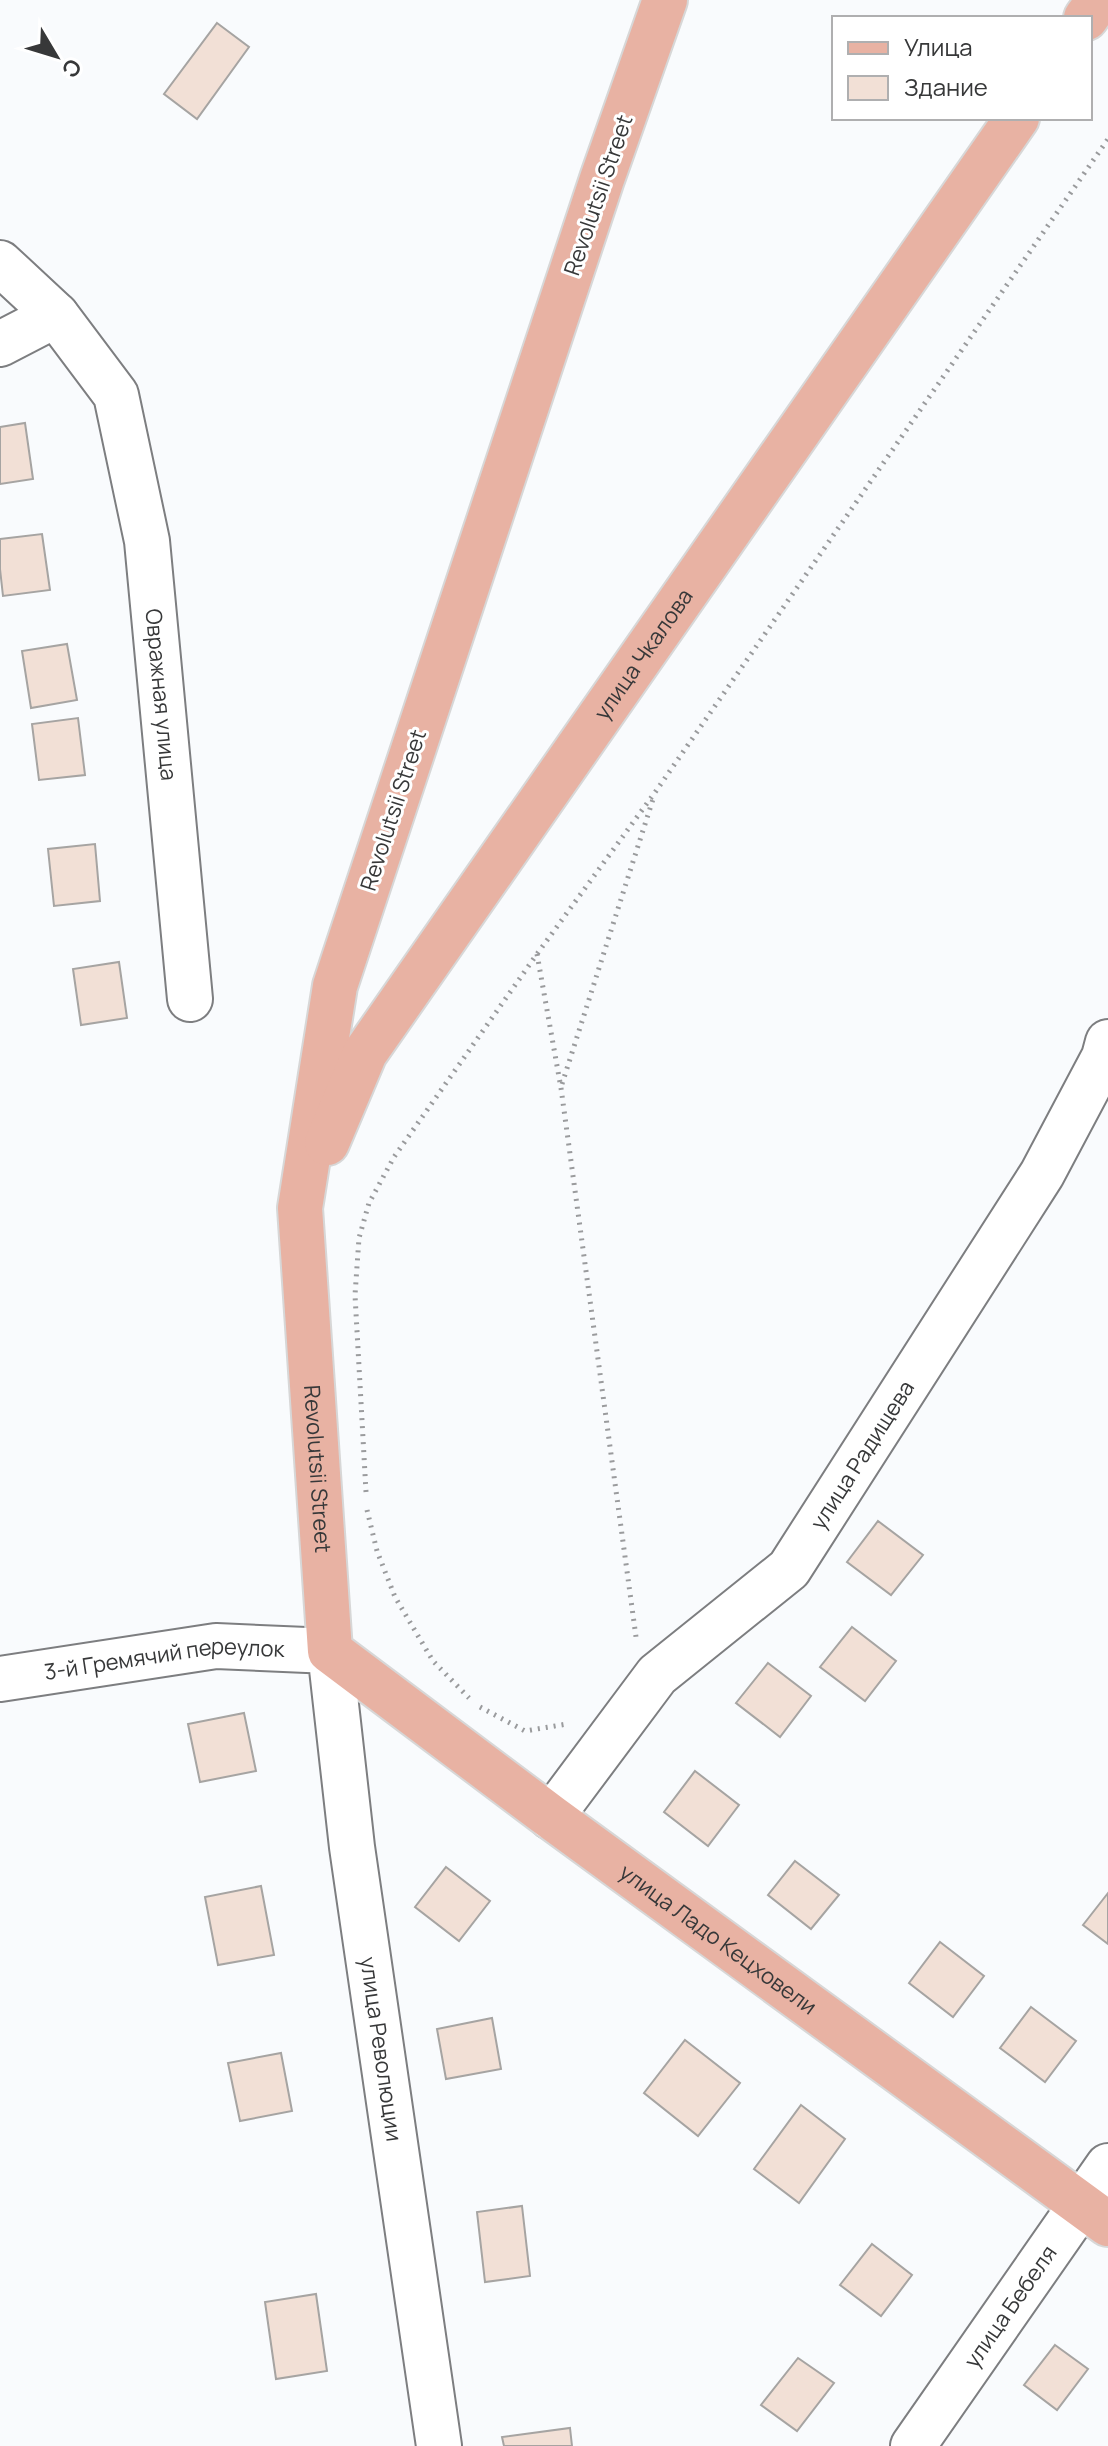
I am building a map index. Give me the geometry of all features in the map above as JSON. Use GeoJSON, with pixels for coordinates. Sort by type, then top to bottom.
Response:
{"type":"FeatureCollection","features":[{"type":"Feature","properties":{"kind":"main road","name":"Revolutsii Street"},"geometry":{"type":"LineString","coordinates":[[330,1651],[300,1208],[335,986],[602,179],[665,0]]}},
{"type":"Feature","properties":{"kind":"main road","name":"улица Чкалова"},"geometry":{"type":"LineString","coordinates":[[300,1208],[365,1053],[1016,120]]}},
{"type":"Feature","properties":{"kind":"main road","name":"улица Ладо Кецховели"},"geometry":{"type":"LineString","coordinates":[[330,1651],[551,1817],[1094,2214]]}},
{"type":"Feature","properties":{"kind":"street"},"geometry":{"type":"LineString","coordinates":[[0,263],[56,315],[0,344]]}},
{"type":"Feature","properties":{"kind":"street","name":"Овражная улица"},"geometry":{"type":"LineString","coordinates":[[56,315],[116,395],[147,541],[190,999]]}},
{"type":"Feature","properties":{"kind":"street","name":"улица Радищева"},"geometry":{"type":"LineString","coordinates":[[551,1817],[657,1675],[789,1569],[1042,1174],[1107,1053]]}},
{"type":"Feature","properties":{"kind":"street","name":"3-й Гремячий переулок"},"geometry":{"type":"LineString","coordinates":[[0,1679],[216,1646],[330,1651]]}},
{"type":"Feature","properties":{"kind":"street","name":"улица Революции"},"geometry":{"type":"LineString","coordinates":[[330,1651],[352,1847],[439,2446]]}},
{"type":"Feature","properties":{"kind":"street","name":"улица Бебеля"},"geometry":{"type":"LineString","coordinates":[[913,2446],[1094,2214],[1108,2166]]}},
{"type":"Feature","properties":{"kind":"path"},"geometry":{"type":"LineString","coordinates":[[571,1723],[525,1731],[474,1703],[433,1661],[395,1597],[377,1551],[367,1512],[355,1295],[359,1238],[369,1203],[394,1157],[656,791],[1108,139]]}},
{"type":"Feature","properties":{"kind":"path"},"geometry":{"type":"LineString","coordinates":[[561,1088],[656,791]]}},
{"type":"Feature","properties":{"kind":"path"},"geometry":{"type":"LineString","coordinates":[[537,954],[561,1088],[637,1644]]}},
{"type":"Feature","properties":{"kind":"building"},"geometry":{"type":"Polygon","coordinates":[[[217,23],[249,47],[197,119],[164,94],[217,23]]]}},
{"type":"Feature","properties":{"kind":"building"},"geometry":{"type":"Polygon","coordinates":[[[25,423],[33,479],[0,484],[0,427],[25,423]]]}},
{"type":"Feature","properties":{"kind":"building"},"geometry":{"type":"Polygon","coordinates":[[[42,534],[50,590],[3,596],[0,539],[42,534]]]}},
{"type":"Feature","properties":{"kind":"building"},"geometry":{"type":"Polygon","coordinates":[[[67,644],[77,700],[31,708],[22,651],[67,644]]]}},
{"type":"Feature","properties":{"kind":"building"},"geometry":{"type":"Polygon","coordinates":[[[78,718],[85,775],[39,780],[32,724],[78,718]]]}},
{"type":"Feature","properties":{"kind":"building"},"geometry":{"type":"Polygon","coordinates":[[[95,844],[100,901],[54,906],[48,849],[95,844]]]}},
{"type":"Feature","properties":{"kind":"building"},"geometry":{"type":"Polygon","coordinates":[[[119,962],[127,1018],[81,1025],[73,969],[119,962]]]}},
{"type":"Feature","properties":{"kind":"building"},"geometry":{"type":"Polygon","coordinates":[[[878,1521],[923,1555],[891,1595],[847,1562],[878,1521]]]}},
{"type":"Feature","properties":{"kind":"building"},"geometry":{"type":"Polygon","coordinates":[[[852,1627],[896,1661],[865,1701],[820,1667],[852,1627]]]}},
{"type":"Feature","properties":{"kind":"building"},"geometry":{"type":"Polygon","coordinates":[[[768,1663],[811,1696],[780,1737],[736,1703],[768,1663]]]}},
{"type":"Feature","properties":{"kind":"building"},"geometry":{"type":"Polygon","coordinates":[[[244,1713],[256,1771],[200,1782],[188,1724],[244,1713]]]}},
{"type":"Feature","properties":{"kind":"building"},"geometry":{"type":"Polygon","coordinates":[[[695,1771],[739,1805],[708,1846],[664,1812],[695,1771]]]}},
{"type":"Feature","properties":{"kind":"building"},"geometry":{"type":"Polygon","coordinates":[[[795,1861],[839,1895],[811,1929],[768,1895],[795,1861]]]}},
{"type":"Feature","properties":{"kind":"building"},"geometry":{"type":"Polygon","coordinates":[[[446,1867],[490,1901],[459,1941],[415,1907],[446,1867]]]}},
{"type":"Feature","properties":{"kind":"building"},"geometry":{"type":"Polygon","coordinates":[[[261,1886],[274,1955],[218,1965],[205,1897],[261,1886]]]}},
{"type":"Feature","properties":{"kind":"building"},"geometry":{"type":"Polygon","coordinates":[[[1108,1893],[1108,1944],[1083,1925],[1108,1893]]]}},
{"type":"Feature","properties":{"kind":"building"},"geometry":{"type":"Polygon","coordinates":[[[940,1942],[984,1976],[953,2017],[909,1983],[940,1942]]]}},
{"type":"Feature","properties":{"kind":"building"},"geometry":{"type":"Polygon","coordinates":[[[1031,2007],[1076,2041],[1045,2082],[1000,2048],[1031,2007]]]}},
{"type":"Feature","properties":{"kind":"building"},"geometry":{"type":"Polygon","coordinates":[[[492,2018],[501,2069],[446,2079],[437,2029],[492,2018]]]}},
{"type":"Feature","properties":{"kind":"building"},"geometry":{"type":"Polygon","coordinates":[[[685,2040],[740,2083],[698,2136],[644,2093],[685,2040]]]}},
{"type":"Feature","properties":{"kind":"building"},"geometry":{"type":"Polygon","coordinates":[[[281,2053],[292,2111],[240,2121],[228,2063],[281,2053]]]}},
{"type":"Feature","properties":{"kind":"building"},"geometry":{"type":"Polygon","coordinates":[[[801,2105],[845,2139],[799,2203],[754,2169],[801,2105]]]}},
{"type":"Feature","properties":{"kind":"building"},"geometry":{"type":"Polygon","coordinates":[[[522,2206],[530,2276],[485,2282],[477,2212],[522,2206]]]}},
{"type":"Feature","properties":{"kind":"building"},"geometry":{"type":"Polygon","coordinates":[[[872,2244],[912,2275],[881,2316],[840,2285],[872,2244]]]}},
{"type":"Feature","properties":{"kind":"building"},"geometry":{"type":"Polygon","coordinates":[[[316,2294],[327,2371],[276,2379],[265,2302],[316,2294]]]}},
{"type":"Feature","properties":{"kind":"building"},"geometry":{"type":"Polygon","coordinates":[[[1055,2345],[1088,2369],[1057,2410],[1024,2385],[1055,2345]]]}},
{"type":"Feature","properties":{"kind":"building"},"geometry":{"type":"Polygon","coordinates":[[[798,2358],[834,2383],[797,2431],[761,2405],[798,2358]]]}},
{"type":"Feature","properties":{"kind":"building"},"geometry":{"type":"Polygon","coordinates":[[[570,2428],[572,2446],[504,2446],[502,2437],[570,2428]]]}}]}
